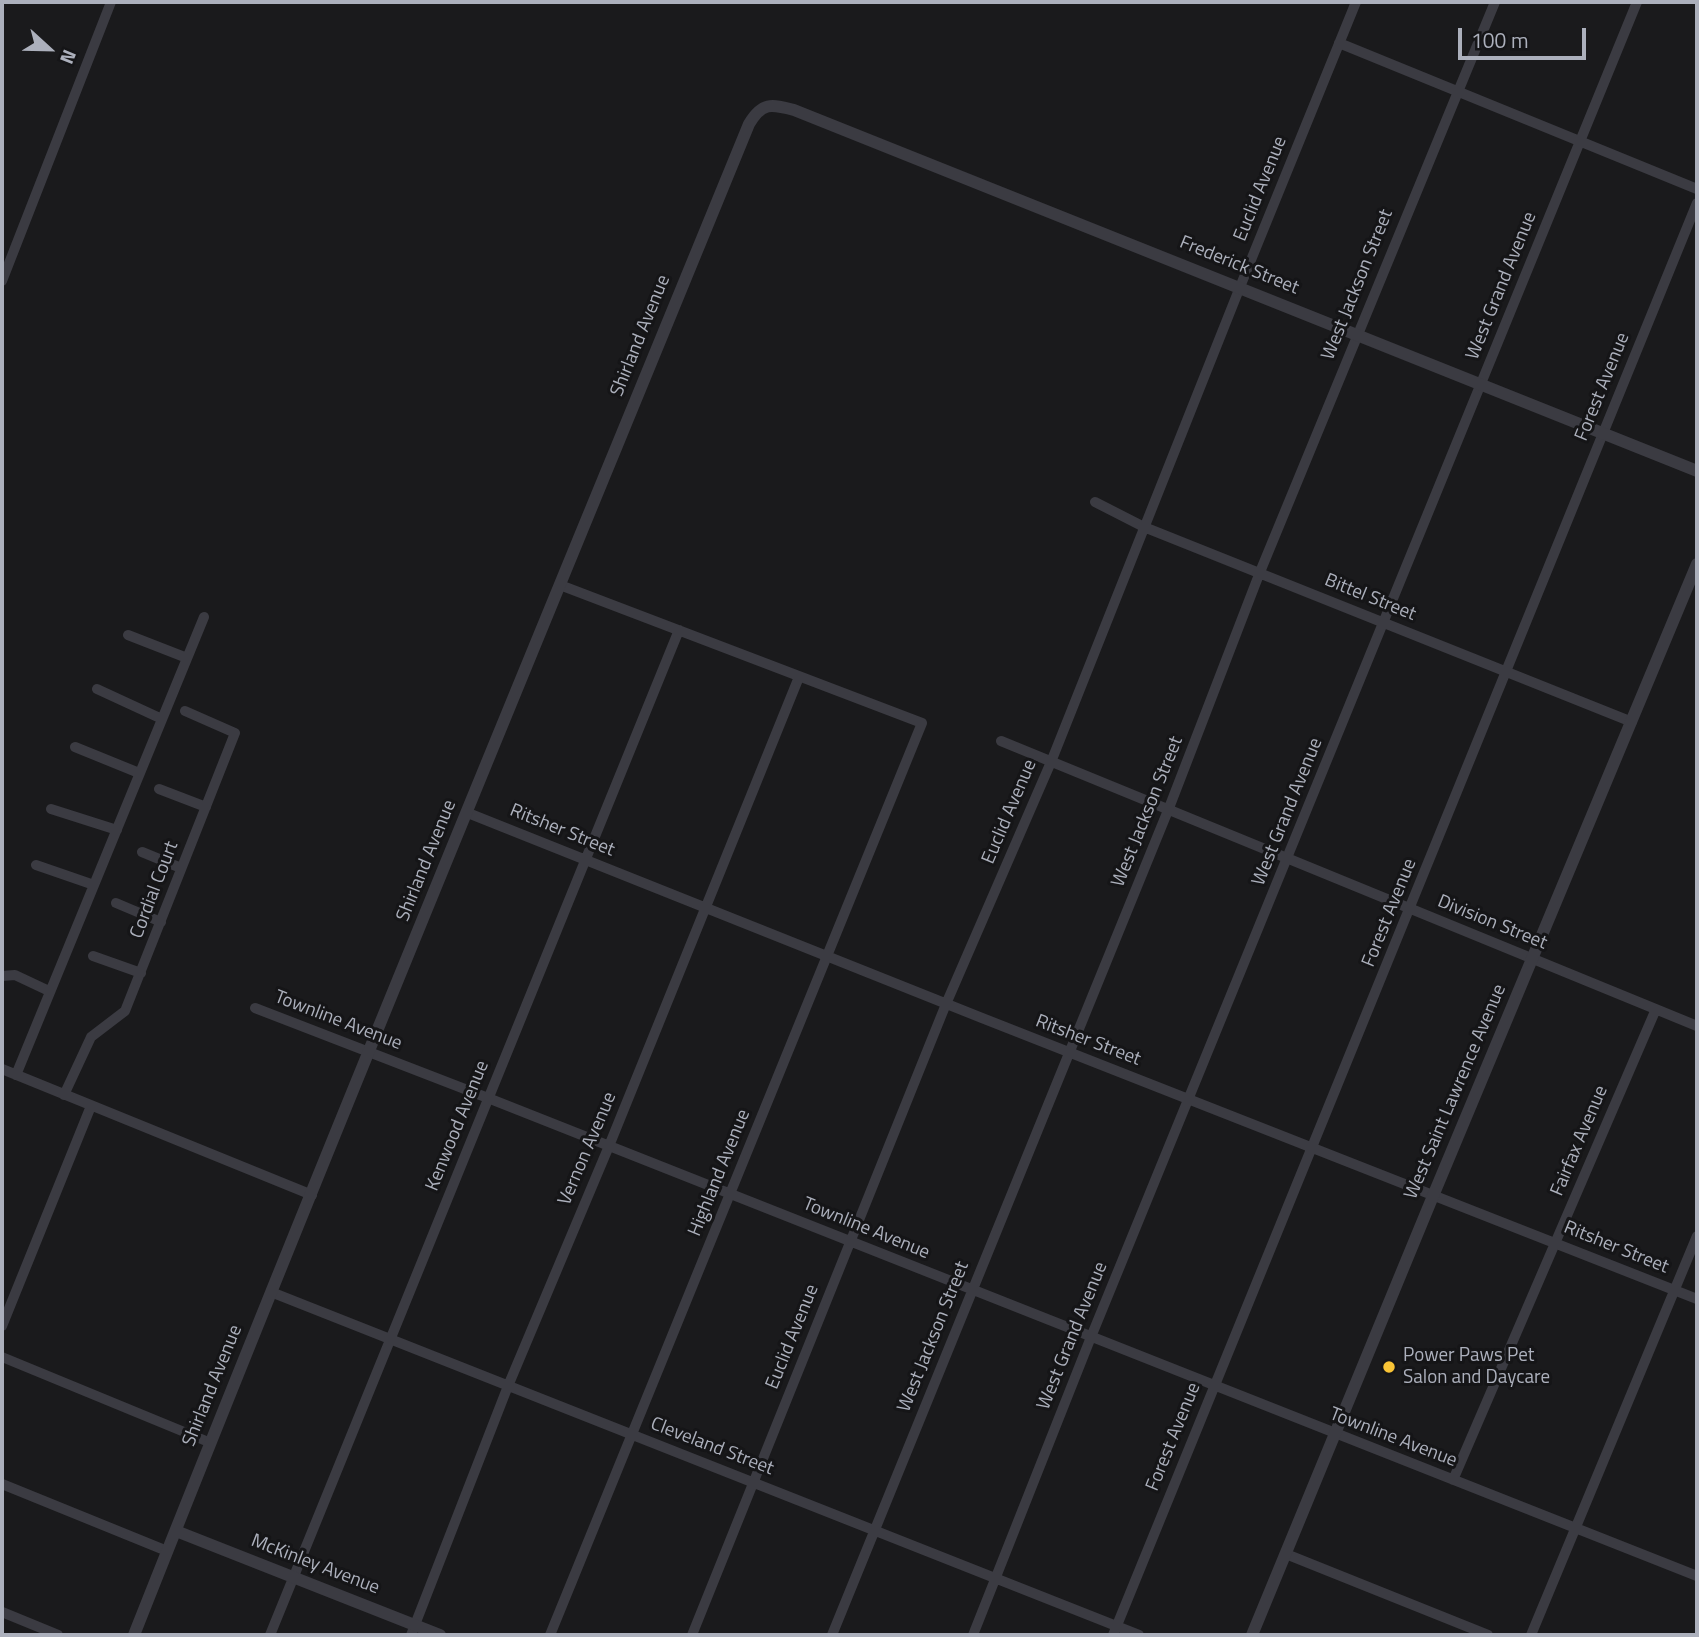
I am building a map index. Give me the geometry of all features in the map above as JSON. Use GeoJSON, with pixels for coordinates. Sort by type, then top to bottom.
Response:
{"type":"FeatureCollection","features":[{"type":"Feature","properties":{"kind":"street"},"geometry":{"type":"LineString","coordinates":[[2,281],[111,2]]}},
{"type":"Feature","properties":{"kind":"street","name":"Euclid Avenue"},"geometry":{"type":"LineString","coordinates":[[692,1635],[946,1004],[1051,762],[1356,2]]}},
{"type":"Feature","properties":{"kind":"street","name":"West Jackson Street"},"geometry":{"type":"LineString","coordinates":[[832,1635],[1169,808],[1259,572],[1494,2]]}},
{"type":"Feature","properties":{"kind":"street","name":"West Grand Avenue"},"geometry":{"type":"LineString","coordinates":[[973,1635],[1091,1337],[1637,2]]}},
{"type":"Feature","properties":{"kind":"street"},"geometry":{"type":"LineString","coordinates":[[1339,43],[1697,188]]}},
{"type":"Feature","properties":{"kind":"street","name":"Frederick Street"},"geometry":{"type":"LineString","coordinates":[[764,107],[779,106],[794,110],[1697,471]]}},
{"type":"Feature","properties":{"kind":"street","name":"Shirland Avenue"},"geometry":{"type":"LineString","coordinates":[[134,1635],[749,124],[764,107]]}},
{"type":"Feature","properties":{"kind":"street","name":"Forest Avenue"},"geometry":{"type":"LineString","coordinates":[[1115,1631],[1697,203]]}},
{"type":"Feature","properties":{"kind":"street","name":"Bittel Street"},"geometry":{"type":"LineString","coordinates":[[1095,502],[1144,527],[1633,722]]}},
{"type":"Feature","properties":{"kind":"street","name":"West Saint Lawrence Avenue"},"geometry":{"type":"LineString","coordinates":[[1252,1635],[1697,564]]}},
{"type":"Feature","properties":{"kind":"street"},"geometry":{"type":"LineString","coordinates":[[560,585],[799,677]]}},
{"type":"Feature","properties":{"kind":"street"},"geometry":{"type":"LineString","coordinates":[[16,1075],[204,617]]}},
{"type":"Feature","properties":{"kind":"street","name":"Kenwood Avenue"},"geometry":{"type":"LineString","coordinates":[[270,1635],[680,630]]}},
{"type":"Feature","properties":{"kind":"street"},"geometry":{"type":"LineString","coordinates":[[128,635],[187,658]]}},
{"type":"Feature","properties":{"kind":"street","name":"Highland Avenue"},"geometry":{"type":"LineString","coordinates":[[550,1635],[922,723],[799,677]]}},
{"type":"Feature","properties":{"kind":"street","name":"Vernon Avenue"},"geometry":{"type":"LineString","coordinates":[[413,1630],[508,1386],[609,1146],[799,677]]}},
{"type":"Feature","properties":{"kind":"street"},"geometry":{"type":"LineString","coordinates":[[97,690],[162,719]]}},
{"type":"Feature","properties":{"kind":"street","name":"Cordial Court"},"geometry":{"type":"LineString","coordinates":[[64,1095],[91,1037],[125,1011],[235,733],[185,711]]}},
{"type":"Feature","properties":{"kind":"street","name":"Division Street"},"geometry":{"type":"LineString","coordinates":[[1001,741],[1697,1026]]}},
{"type":"Feature","properties":{"kind":"street"},"geometry":{"type":"LineString","coordinates":[[75,747],[139,773]]}},
{"type":"Feature","properties":{"kind":"street"},"geometry":{"type":"LineString","coordinates":[[159,789],[206,807]]}},
{"type":"Feature","properties":{"kind":"street"},"geometry":{"type":"LineString","coordinates":[[51,809],[117,830]]}},
{"type":"Feature","properties":{"kind":"street","name":"Ritsher Street"},"geometry":{"type":"LineString","coordinates":[[468,813],[1697,1299]]}},
{"type":"Feature","properties":{"kind":"street"},"geometry":{"type":"LineString","coordinates":[[142,852],[181,868]]}},
{"type":"Feature","properties":{"kind":"street"},"geometry":{"type":"LineString","coordinates":[[36,865],[94,885]]}},
{"type":"Feature","properties":{"kind":"street"},"geometry":{"type":"LineString","coordinates":[[116,903],[161,922]]}},
{"type":"Feature","properties":{"kind":"street"},"geometry":{"type":"LineString","coordinates":[[93,956],[141,973]]}},
{"type":"Feature","properties":{"kind":"street"},"geometry":{"type":"LineString","coordinates":[[2,975],[15,975],[49,991]]}},
{"type":"Feature","properties":{"kind":"street","name":"Townline Avenue"},"geometry":{"type":"LineString","coordinates":[[255,1008],[1697,1576]]}},
{"type":"Feature","properties":{"kind":"street","name":"Fairfax Avenue"},"geometry":{"type":"LineString","coordinates":[[1453,1480],[1656,1009]]}},
{"type":"Feature","properties":{"kind":"street"},"geometry":{"type":"LineString","coordinates":[[2,1069],[312,1195]]}},
{"type":"Feature","properties":{"kind":"street"},"geometry":{"type":"LineString","coordinates":[[2,1326],[91,1106]]}},
{"type":"Feature","properties":{"kind":"street"},"geometry":{"type":"LineString","coordinates":[[1531,1635],[1697,1236]]}},
{"type":"Feature","properties":{"kind":"street","name":"Cleveland Street"},"geometry":{"type":"LineString","coordinates":[[271,1293],[996,1578],[1115,1631],[1139,1635]]}},
{"type":"Feature","properties":{"kind":"street"},"geometry":{"type":"LineString","coordinates":[[2,1357],[211,1443]]}},
{"type":"Feature","properties":{"kind":"street"},"geometry":{"type":"LineString","coordinates":[[2,1484],[167,1551]]}},
{"type":"Feature","properties":{"kind":"street","name":"McKinley Avenue"},"geometry":{"type":"LineString","coordinates":[[176,1531],[293,1577],[413,1630],[440,1635]]}},
{"type":"Feature","properties":{"kind":"street"},"geometry":{"type":"LineString","coordinates":[[1286,1554],[1488,1635]]}},
{"type":"Feature","properties":{"kind":"street"},"geometry":{"type":"LineString","coordinates":[[2,1612],[58,1635]]}},
{"type":"Feature","properties":{"kind":"place","name":"Power Paws Pet Salon and Daycare"},"geometry":{"type":"Point","coordinates":[1389,1367]}}]}
